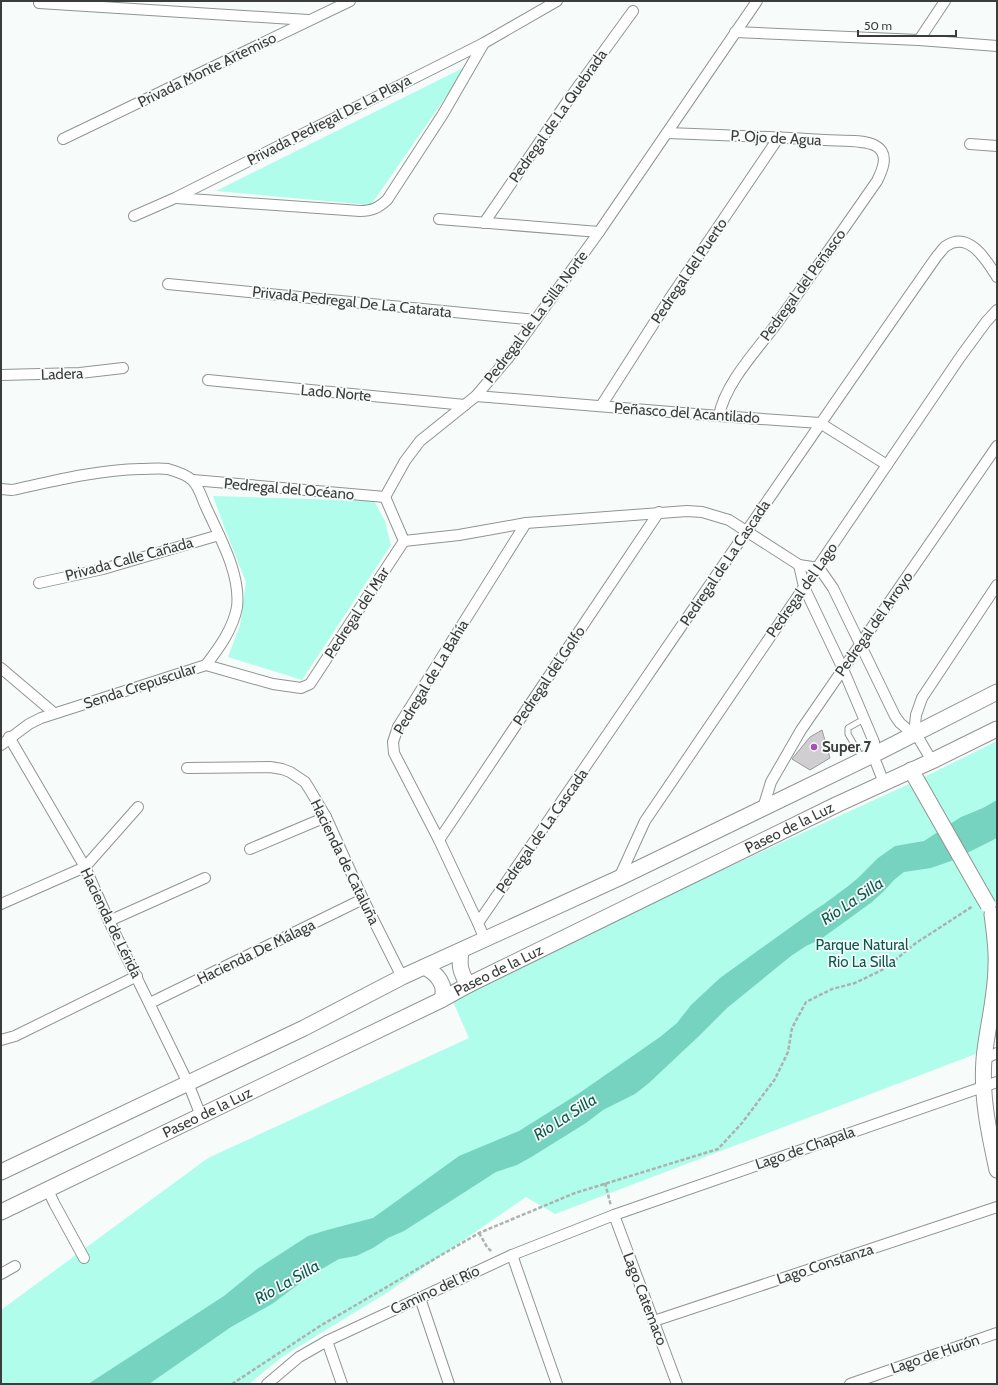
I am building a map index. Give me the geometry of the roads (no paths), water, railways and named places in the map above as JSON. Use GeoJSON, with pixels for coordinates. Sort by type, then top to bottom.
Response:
{"type":"FeatureCollection","features":[{"type":"Feature","properties":{"kind":"street","name":"Privada Monte Artemiso"},"geometry":{"type":"LineString","coordinates":[[63,139],[350,1]]}},
{"type":"Feature","properties":{"kind":"street","name":"Privada Pedregal De La Playa"},"geometry":{"type":"LineString","coordinates":[[134,216],[175,198],[484,42],[557,1]]}},
{"type":"Feature","properties":{"kind":"street","name":"Pedregal de La Silla Norte"},"geometry":{"type":"LineString","coordinates":[[385,497],[405,461],[420,441],[434,428],[476,396],[509,358],[599,232],[757,1]]}},
{"type":"Feature","properties":{"kind":"street"},"geometry":{"type":"LineString","coordinates":[[919,40],[945,1]]}},
{"type":"Feature","properties":{"kind":"street"},"geometry":{"type":"LineString","coordinates":[[39,3],[310,20]]}},
{"type":"Feature","properties":{"kind":"street","name":"Pedregal de La Quebrada"},"geometry":{"type":"LineString","coordinates":[[484,223],[569,99],[633,11]]}},
{"type":"Feature","properties":{"kind":"street"},"geometry":{"type":"LineString","coordinates":[[735,32],[919,40],[997,46]]}},
{"type":"Feature","properties":{"kind":"street","name":"Privada Pedregal De La Playa"},"geometry":{"type":"LineString","coordinates":[[175,198],[302,206],[360,212],[371,211],[387,200],[443,114],[484,42]]}},
{"type":"Feature","properties":{"kind":"street","name":"P. Ojo de Agua"},"geometry":{"type":"LineString","coordinates":[[667,133],[779,137],[867,143],[877,146],[882,153]]}},
{"type":"Feature","properties":{"kind":"street","name":"Pedregal del Puerto"},"geometry":{"type":"LineString","coordinates":[[601,406],[670,298],[779,137]]}},
{"type":"Feature","properties":{"kind":"street"},"geometry":{"type":"LineString","coordinates":[[970,144],[997,146]]}},
{"type":"Feature","properties":{"kind":"street","name":"Pedregal del Peñasco"},"geometry":{"type":"LineString","coordinates":[[719,416],[723,400],[730,386],[877,182],[883,170],[884,162],[882,153]]}},
{"type":"Feature","properties":{"kind":"street"},"geometry":{"type":"LineString","coordinates":[[439,219],[599,232]]}},
{"type":"Feature","properties":{"kind":"street","name":"Pedregal de La Cascada"},"geometry":{"type":"LineString","coordinates":[[478,923],[748,531],[820,423],[937,256],[946,246],[957,243],[967,243],[977,250],[987,261],[997,277]]}},
{"type":"Feature","properties":{"kind":"street","name":"Privada Pedregal De La Catarata"},"geometry":{"type":"LineString","coordinates":[[168,284],[536,320]]}},
{"type":"Feature","properties":{"kind":"street","name":"Pedregal del Lago"},"geometry":{"type":"LineString","coordinates":[[619,878],[645,821],[804,587],[819,568],[961,356],[986,322],[997,310]]}},
{"type":"Feature","properties":{"kind":"street","name":"Ladera"},"geometry":{"type":"LineString","coordinates":[[1,375],[80,374],[123,368]]}},
{"type":"Feature","properties":{"kind":"street","name":"Lado Norte"},"geometry":{"type":"LineString","coordinates":[[208,380],[465,405]]}},
{"type":"Feature","properties":{"kind":"street","name":"Peñasco del Acantilado"},"geometry":{"type":"LineString","coordinates":[[476,396],[820,423],[887,465]]}},
{"type":"Feature","properties":{"kind":"street","name":"Pedregal del Arroyo"},"geometry":{"type":"LineString","coordinates":[[763,808],[771,782],[801,730],[997,446]]}},
{"type":"Feature","properties":{"kind":"street","name":"Pedregal del Océano"},"geometry":{"type":"LineString","coordinates":[[1,489],[12,490],[105,472],[130,469],[167,469],[183,474],[193,480],[385,497]]}},
{"type":"Feature","properties":{"kind":"street","name":"Pedregal del Océano"},"geometry":{"type":"LineString","coordinates":[[193,480],[219,534],[232,566],[236,585],[237,606],[231,628],[219,648],[206,665]]}},
{"type":"Feature","properties":{"kind":"street"},"geometry":{"type":"LineString","coordinates":[[385,497],[404,541],[459,535],[526,524],[659,512],[702,512],[729,520],[799,565],[819,568],[833,588],[895,716],[900,723],[914,734],[932,761]]}},
{"type":"Feature","properties":{"kind":"street","name":"Pedregal del Golfo"},"geometry":{"type":"LineString","coordinates":[[440,840],[659,512]]}},
{"type":"Feature","properties":{"kind":"street","name":"Pedregal de La Bahía"},"geometry":{"type":"LineString","coordinates":[[478,923],[440,840],[392,748],[398,727],[526,524]]}},
{"type":"Feature","properties":{"kind":"street","name":"Privada Calle Cañada"},"geometry":{"type":"LineString","coordinates":[[39,583],[103,569],[219,534]]}},
{"type":"Feature","properties":{"kind":"street","name":"Pedregal del Mar"},"geometry":{"type":"LineString","coordinates":[[310,684],[404,541]]}},
{"type":"Feature","properties":{"kind":"street"},"geometry":{"type":"LineString","coordinates":[[799,565],[804,587],[865,718],[874,742],[869,757],[877,768],[884,783]]}},
{"type":"Feature","properties":{"kind":"street"},"geometry":{"type":"LineString","coordinates":[[914,734],[916,715],[922,698],[997,585]]}},
{"type":"Feature","properties":{"kind":"street","name":"Senda Crepuscular"},"geometry":{"type":"LineString","coordinates":[[1,745],[9,737],[29,724],[54,713],[206,665],[273,684],[301,688],[310,684]]}},
{"type":"Feature","properties":{"kind":"street"},"geometry":{"type":"LineString","coordinates":[[1,668],[54,713]]}},
{"type":"Feature","properties":{"kind":"street","name":"Paseo de la Luz"},"geometry":{"type":"LineString","coordinates":[[1,1172],[304,1028],[402,977],[619,878],[869,757],[997,692]]}},
{"type":"Feature","properties":{"kind":"street","name":"Paseo de la Luz"},"geometry":{"type":"LineString","coordinates":[[1,1212],[441,1000],[468,985],[838,804],[884,783],[914,775],[932,761],[997,729]]}},
{"type":"Feature","properties":{"kind":"street","name":"Hacienda de Lérida"},"geometry":{"type":"LineString","coordinates":[[9,737],[85,867],[109,921],[188,1083],[201,1116]]}},
{"type":"Feature","properties":{"kind":"street","name":"Hacienda de Cataluña"},"geometry":{"type":"LineString","coordinates":[[187,768],[270,767],[290,772],[304,782],[326,817],[363,899],[402,977]]}},
{"type":"Feature","properties":{"kind":"street"},"geometry":{"type":"LineString","coordinates":[[914,775],[985,903],[996,942],[990,1084],[985,1107],[988,1131],[997,1170]]}},
{"type":"Feature","properties":{"kind":"street"},"geometry":{"type":"LineString","coordinates":[[1,904],[85,867],[138,807]]}},
{"type":"Feature","properties":{"kind":"street"},"geometry":{"type":"LineString","coordinates":[[250,849],[326,817]]}},
{"type":"Feature","properties":{"kind":"street"},"geometry":{"type":"LineString","coordinates":[[109,921],[205,878]]}},
{"type":"Feature","properties":{"kind":"street","name":"Hacienda De Málaga"},"geometry":{"type":"LineString","coordinates":[[150,1003],[363,899]]}},
{"type":"Feature","properties":{"kind":"street"},"geometry":{"type":"LineString","coordinates":[[478,923],[485,940]]}},
{"type":"Feature","properties":{"kind":"street"},"geometry":{"type":"LineString","coordinates":[[461,950],[459,962],[460,969],[468,985]]}},
{"type":"Feature","properties":{"kind":"street"},"geometry":{"type":"LineString","coordinates":[[424,968],[436,974],[441,982],[444,994],[441,1000]]}},
{"type":"Feature","properties":{"kind":"street"},"geometry":{"type":"LineString","coordinates":[[1,1040],[15,1036],[137,976]]}},
{"type":"Feature","properties":{"kind":"street","name":"Lago de Chapala"},"geometry":{"type":"LineString","coordinates":[[614,1215],[990,1084]]}},
{"type":"Feature","properties":{"kind":"street"},"geometry":{"type":"LineString","coordinates":[[48,1190],[84,1258]]}},
{"type":"Feature","properties":{"kind":"street","name":"Lago Constanza"},"geometry":{"type":"LineString","coordinates":[[654,1321],[997,1207]]}},
{"type":"Feature","properties":{"kind":"street","name":"Camino del Río"},"geometry":{"type":"LineString","coordinates":[[267,1384],[299,1357],[326,1341],[512,1255],[614,1215]]}},
{"type":"Feature","properties":{"kind":"street","name":"Lago Catemaco"},"geometry":{"type":"LineString","coordinates":[[614,1215],[677,1384]]}},
{"type":"Feature","properties":{"kind":"street"},"geometry":{"type":"LineString","coordinates":[[512,1255],[557,1384]]}},
{"type":"Feature","properties":{"kind":"street"},"geometry":{"type":"LineString","coordinates":[[1,1274],[15,1266]]}},
{"type":"Feature","properties":{"kind":"street"},"geometry":{"type":"LineString","coordinates":[[420,1298],[449,1384]]}},
{"type":"Feature","properties":{"kind":"street","name":"Lago de Hurón"},"geometry":{"type":"LineString","coordinates":[[850,1384],[997,1333]]}},
{"type":"Feature","properties":{"kind":"street"},"geometry":{"type":"LineString","coordinates":[[326,1341],[342,1384]]}},
{"type":"Feature","properties":{"kind":"lane"},"geometry":{"type":"LineString","coordinates":[[865,718],[848,728],[848,734],[869,757]]}},
{"type":"Feature","properties":{"kind":"water","name":"Río La Silla"},"geometry":{"type":"Polygon","coordinates":[[[997,800],[997,838],[951,861],[931,868],[904,872],[872,902],[821,939],[806,946],[791,956],[727,1008],[649,1083],[635,1094],[603,1110],[586,1123],[517,1165],[496,1172],[404,1231],[356,1256],[339,1259],[308,1277],[272,1304],[231,1327],[149,1384],[88,1384],[224,1296],[257,1269],[308,1236],[373,1218],[459,1156],[519,1131],[578,1094],[660,1037],[677,1023],[691,1005],[720,978],[847,887],[878,858],[895,846],[924,841],[961,817],[983,808],[997,800]]]}},
{"type":"Feature","properties":{"kind":"place","name":"Super 7"},"geometry":{"type":"Point","coordinates":[814,747]}},
{"type":"Feature","properties":{"kind":"park label","name":"Parque Natural Rio La Silla"},"geometry":{"type":"Point","coordinates":[862,954]}}]}
